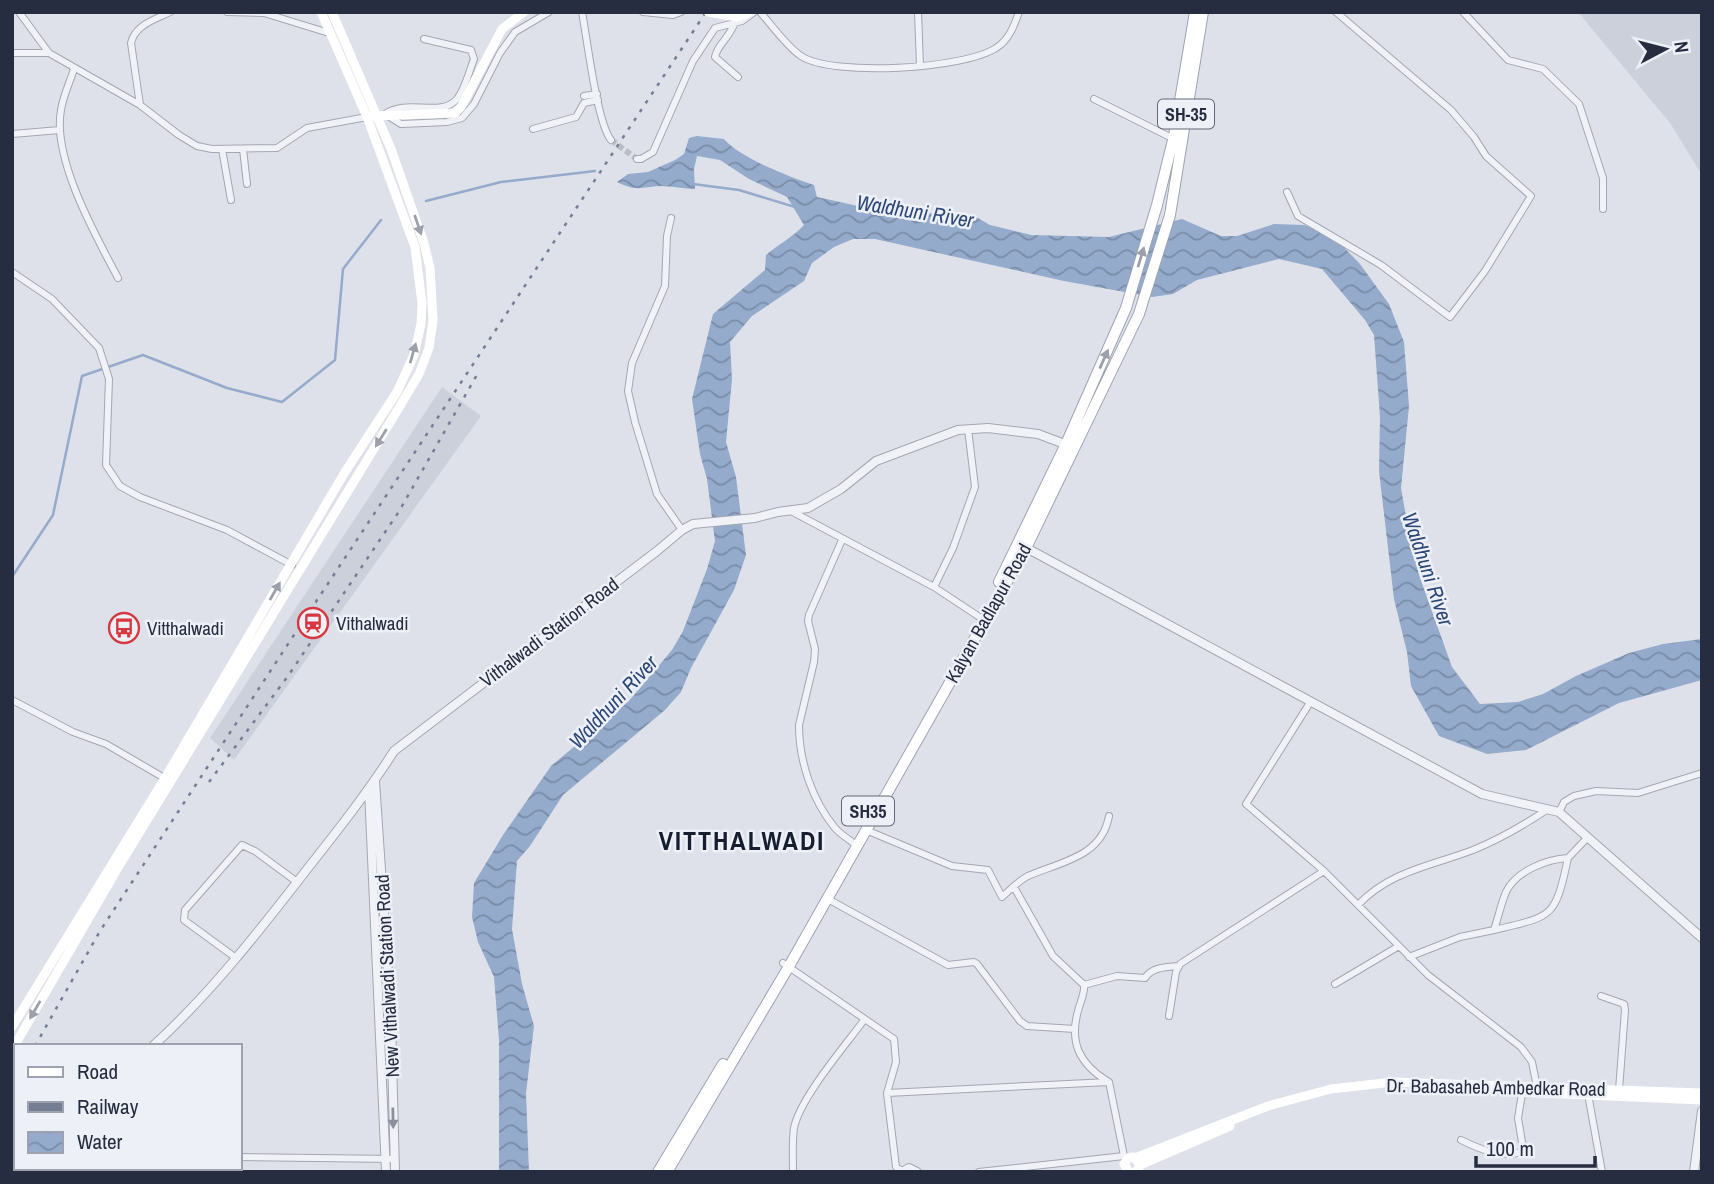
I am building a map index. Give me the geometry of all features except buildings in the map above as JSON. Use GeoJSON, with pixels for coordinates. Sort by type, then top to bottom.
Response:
{"type":"FeatureCollection","features":[{"type":"Feature","properties":{"kind":"main road"},"geometry":{"type":"LineString","coordinates":[[15,1044],[52,972],[168,780],[291,564],[405,376],[414,355],[421,324],[422,303],[415,247],[396,197],[376,116],[329,33],[321,12]]}},
{"type":"Feature","properties":{"kind":"main road"},"geometry":{"type":"LineString","coordinates":[[186,749],[416,381],[429,348],[433,295],[424,243],[376,116],[332,12]]}},
{"type":"Feature","properties":{"kind":"main road"},"geometry":{"type":"LineString","coordinates":[[376,116],[455,113],[461,107],[502,29],[524,12]]}},
{"type":"Feature","properties":{"kind":"main road"},"geometry":{"type":"LineString","coordinates":[[708,12],[737,17],[751,12]]}},
{"type":"Feature","properties":{"kind":"main road","name":"Kalyan Badlapur Road"},"geometry":{"type":"LineString","coordinates":[[658,1172],[826,898],[853,843],[866,830],[1022,546],[1070,445],[1139,314],[1170,215],[1195,12]]}},
{"type":"Feature","properties":{"kind":"main road","name":"Kalyan Badlapur Road"},"geometry":{"type":"LineString","coordinates":[[1070,445],[1126,308],[1177,141],[1203,12]]}},
{"type":"Feature","properties":{"kind":"main road"},"geometry":{"type":"LineString","coordinates":[[396,197],[406,193]]}},
{"type":"Feature","properties":{"kind":"main road"},"geometry":{"type":"LineString","coordinates":[[405,376],[416,381]]}},
{"type":"Feature","properties":{"kind":"main road","name":"Kalyan Badlapur Road"},"geometry":{"type":"LineString","coordinates":[[667,1172],[982,618]]}},
{"type":"Feature","properties":{"kind":"main road"},"geometry":{"type":"LineString","coordinates":[[12,1027],[52,972]]}},
{"type":"Feature","properties":{"kind":"main road","name":"Dr. Babasaheb Ambedkar Road"},"geometry":{"type":"LineString","coordinates":[[1130,1165],[1268,1106],[1331,1089],[1393,1082],[1702,1100]]}},
{"type":"Feature","properties":{"kind":"main road","name":"Dr. Babasaheb Ambedkar Road"},"geometry":{"type":"LineString","coordinates":[[1523,1089],[1536,1087],[1587,1092],[1619,1090],[1702,1093]]}},
{"type":"Feature","properties":{"kind":"street"},"geometry":{"type":"LineString","coordinates":[[19,12],[50,53],[140,105],[197,146],[222,149],[277,148],[307,128],[376,116],[393,108],[449,107],[459,97],[474,59],[473,54],[471,50],[424,39]]}},
{"type":"Feature","properties":{"kind":"street"},"geometry":{"type":"LineString","coordinates":[[140,105],[131,43],[133,35],[137,29],[170,12]]}},
{"type":"Feature","properties":{"kind":"street"},"geometry":{"type":"LineString","coordinates":[[227,12],[264,13],[329,33]]}},
{"type":"Feature","properties":{"kind":"street"},"geometry":{"type":"LineString","coordinates":[[582,12],[605,131],[611,140]]}},
{"type":"Feature","properties":{"kind":"street"},"geometry":{"type":"LineString","coordinates":[[643,12],[673,15],[681,12]]}},
{"type":"Feature","properties":{"kind":"street"},"geometry":{"type":"LineString","coordinates":[[637,159],[653,152],[693,61],[715,29],[734,24],[751,12]]}},
{"type":"Feature","properties":{"kind":"street"},"geometry":{"type":"LineString","coordinates":[[760,12],[800,55],[821,63],[871,68],[943,64],[973,58],[997,47],[1008,36],[1019,12]]}},
{"type":"Feature","properties":{"kind":"street"},"geometry":{"type":"LineString","coordinates":[[918,12],[920,66]]}},
{"type":"Feature","properties":{"kind":"street"},"geometry":{"type":"LineString","coordinates":[[1287,192],[1298,216],[1381,265],[1450,317],[1485,271],[1531,196],[1486,156],[1451,110],[1336,12]]}},
{"type":"Feature","properties":{"kind":"street"},"geometry":{"type":"LineString","coordinates":[[1464,12],[1508,60],[1543,69],[1579,104],[1603,178],[1603,209]]}},
{"type":"Feature","properties":{"kind":"street"},"geometry":{"type":"LineString","coordinates":[[376,116],[401,124],[447,122],[462,118],[474,104],[500,53],[515,32],[545,13]]}},
{"type":"Feature","properties":{"kind":"street"},"geometry":{"type":"LineString","coordinates":[[734,24],[732,32],[715,57],[738,77]]}},
{"type":"Feature","properties":{"kind":"street"},"geometry":{"type":"LineString","coordinates":[[12,53],[50,53]]}},
{"type":"Feature","properties":{"kind":"street"},"geometry":{"type":"LineString","coordinates":[[74,69],[61,110],[60,130],[66,158],[86,217],[118,278]]}},
{"type":"Feature","properties":{"kind":"street"},"geometry":{"type":"LineString","coordinates":[[584,96],[598,97]]}},
{"type":"Feature","properties":{"kind":"street"},"geometry":{"type":"LineString","coordinates":[[533,129],[576,117],[584,103],[598,97]]}},
{"type":"Feature","properties":{"kind":"street"},"geometry":{"type":"LineString","coordinates":[[1094,99],[1177,141]]}},
{"type":"Feature","properties":{"kind":"street"},"geometry":{"type":"LineString","coordinates":[[12,134],[60,130]]}},
{"type":"Feature","properties":{"kind":"street"},"geometry":{"type":"LineString","coordinates":[[222,149],[231,200]]}},
{"type":"Feature","properties":{"kind":"street"},"geometry":{"type":"LineString","coordinates":[[243,149],[247,184]]}},
{"type":"Feature","properties":{"kind":"street"},"geometry":{"type":"LineString","coordinates":[[671,218],[667,236],[666,286],[632,363],[628,391],[657,494],[682,530]]}},
{"type":"Feature","properties":{"kind":"street"},"geometry":{"type":"LineString","coordinates":[[12,272],[51,299],[99,348],[109,379],[106,465],[120,486],[139,497],[227,530],[300,570]]}},
{"type":"Feature","properties":{"kind":"street","name":"Vithalwadi Station Road"},"geometry":{"type":"LineString","coordinates":[[155,1044],[179,1022],[236,958],[369,789],[394,751],[682,530],[692,524],[755,518],[808,508],[876,461],[920,442],[968,429],[988,428],[1038,434],[1070,445]]}},
{"type":"Feature","properties":{"kind":"street"},"geometry":{"type":"LineString","coordinates":[[934,587],[953,548],[975,487],[968,429]]}},
{"type":"Feature","properties":{"kind":"street"},"geometry":{"type":"LineString","coordinates":[[789,510],[934,587],[982,618]]}},
{"type":"Feature","properties":{"kind":"street"},"geometry":{"type":"LineString","coordinates":[[842,540],[809,615],[815,649],[799,736],[803,761],[813,791],[833,826],[853,843]]}},
{"type":"Feature","properties":{"kind":"street"},"geometry":{"type":"LineString","coordinates":[[1022,546],[1482,794],[1559,812],[1702,938]]}},
{"type":"Feature","properties":{"kind":"street"},"geometry":{"type":"LineString","coordinates":[[12,700],[73,732],[106,744],[168,780]]}},
{"type":"Feature","properties":{"kind":"street"},"geometry":{"type":"LineString","coordinates":[[1311,701],[1246,804],[1324,871],[1428,975],[1521,1046],[1532,1062],[1536,1087]]}},
{"type":"Feature","properties":{"kind":"street"},"geometry":{"type":"LineString","coordinates":[[1559,812],[1564,802],[1574,796],[1596,791],[1638,793],[1702,773]]}},
{"type":"Feature","properties":{"kind":"street","name":"New Vithalwadi Station Road"},"geometry":{"type":"LineString","coordinates":[[375,781],[391,1017],[390,1159],[386,1172]]}},
{"type":"Feature","properties":{"kind":"street","name":"New Vithalwadi Station Road"},"geometry":{"type":"LineString","coordinates":[[369,789],[382,1068],[390,1159],[394,1172]]}},
{"type":"Feature","properties":{"kind":"street"},"geometry":{"type":"LineString","coordinates":[[1358,905],[1368,893],[1390,878],[1473,850],[1513,832],[1548,809]]}},
{"type":"Feature","properties":{"kind":"street"},"geometry":{"type":"LineString","coordinates":[[866,830],[952,866],[988,870],[1002,897],[1025,878],[1082,855],[1106,831],[1109,816]]}},
{"type":"Feature","properties":{"kind":"street"},"geometry":{"type":"LineString","coordinates":[[1409,957],[1460,937],[1545,916],[1554,908],[1568,858],[1588,837]]}},
{"type":"Feature","properties":{"kind":"street"},"geometry":{"type":"LineString","coordinates":[[236,958],[184,920],[185,910],[242,845],[255,851],[297,882]]}},
{"type":"Feature","properties":{"kind":"street"},"geometry":{"type":"LineString","coordinates":[[1494,930],[1507,889],[1534,867],[1557,858],[1568,858]]}},
{"type":"Feature","properties":{"kind":"street"},"geometry":{"type":"LineString","coordinates":[[1084,985],[1117,976],[1144,978],[1148,972],[1156,969],[1179,966],[1324,871]]}},
{"type":"Feature","properties":{"kind":"street"},"geometry":{"type":"LineString","coordinates":[[1014,887],[1053,956],[1084,985]]}},
{"type":"Feature","properties":{"kind":"street"},"geometry":{"type":"LineString","coordinates":[[826,898],[948,965],[974,962],[1020,1021],[1027,1026],[1075,1029]]}},
{"type":"Feature","properties":{"kind":"street"},"geometry":{"type":"LineString","coordinates":[[1335,984],[1399,946]]}},
{"type":"Feature","properties":{"kind":"street"},"geometry":{"type":"LineString","coordinates":[[785,966],[894,1039],[896,1062],[887,1093],[896,1167],[906,1171]]}},
{"type":"Feature","properties":{"kind":"street"},"geometry":{"type":"LineString","coordinates":[[1169,1016],[1179,966]]}},
{"type":"Feature","properties":{"kind":"street"},"geometry":{"type":"LineString","coordinates":[[979,1172],[1130,1165],[1109,1082],[1092,1072],[1084,1063],[1076,1044],[1075,1029],[1084,985]]}},
{"type":"Feature","properties":{"kind":"street"},"geometry":{"type":"LineString","coordinates":[[1601,996],[1623,1004],[1625,1010],[1619,1090]]}},
{"type":"Feature","properties":{"kind":"street"},"geometry":{"type":"LineString","coordinates":[[793,1172],[794,1129],[797,1119],[811,1092],[864,1020]]}},
{"type":"Feature","properties":{"kind":"street"},"geometry":{"type":"LineString","coordinates":[[382,1068],[392,1067]]}},
{"type":"Feature","properties":{"kind":"street"},"geometry":{"type":"LineString","coordinates":[[887,1093],[1109,1082]]}},
{"type":"Feature","properties":{"kind":"street"},"geometry":{"type":"LineString","coordinates":[[1461,1140],[1490,1152],[1522,1152],[1524,1148],[1518,1118],[1523,1089]]}},
{"type":"Feature","properties":{"kind":"street"},"geometry":{"type":"LineString","coordinates":[[1587,1092],[1602,1172]]}},
{"type":"Feature","properties":{"kind":"street"},"geometry":{"type":"LineString","coordinates":[[1694,1172],[1702,1111]]}},
{"type":"Feature","properties":{"kind":"street"},"geometry":{"type":"LineString","coordinates":[[242,1157],[390,1159]]}},
{"type":"Feature","properties":{"kind":"shaded area"},"geometry":{"type":"Polygon","coordinates":[[[1578,12],[1702,12],[1702,175],[1670,123],[1578,12]]]}},
{"type":"Feature","properties":{"kind":"shaded area"},"geometry":{"type":"Polygon","coordinates":[[[442,387],[481,416],[234,760],[210,738],[442,387]]]}},
{"type":"Feature","properties":{"kind":"water"},"geometry":{"type":"Polygon","coordinates":[[[697,136],[724,139],[753,160],[814,185],[817,197],[858,206],[943,215],[971,214],[990,225],[1031,235],[1109,237],[1182,219],[1221,236],[1237,236],[1274,224],[1304,225],[1332,235],[1360,264],[1389,304],[1404,342],[1409,406],[1401,488],[1407,522],[1419,575],[1452,667],[1480,704],[1518,702],[1543,694],[1629,653],[1663,644],[1702,639],[1702,680],[1619,703],[1526,750],[1487,754],[1439,736],[1411,686],[1407,652],[1394,599],[1379,471],[1380,417],[1374,335],[1365,320],[1322,269],[1279,259],[1197,280],[1173,294],[1152,297],[1064,281],[875,239],[853,239],[834,247],[812,263],[804,281],[752,316],[730,342],[732,379],[726,442],[736,477],[746,555],[734,590],[691,668],[681,692],[665,710],[563,795],[517,861],[512,929],[522,984],[534,1026],[526,1093],[529,1172],[499,1172],[499,1040],[494,977],[478,942],[472,917],[474,883],[503,835],[551,766],[629,701],[672,650],[683,631],[715,541],[692,399],[713,314],[765,270],[766,255],[804,225],[787,197],[749,179],[720,160],[697,156],[694,169],[695,189],[661,186],[634,188],[617,182],[628,174],[648,172],[675,160],[684,154],[689,138],[697,136]]]}},
{"type":"Feature","properties":{"kind":"waterway"},"geometry":{"type":"LineString","coordinates":[[426,201],[501,182],[595,171]]}},
{"type":"Feature","properties":{"kind":"waterway"},"geometry":{"type":"LineString","coordinates":[[693,184],[739,190],[795,207]]}},
{"type":"Feature","properties":{"kind":"waterway"},"geometry":{"type":"LineString","coordinates":[[12,577],[53,515],[82,376],[143,355],[227,388],[282,402],[335,360],[343,269],[381,220]]}},
{"type":"Feature","properties":{"kind":"tunnel"},"geometry":{"type":"LineString","coordinates":[[611,140],[637,159]]}},
{"type":"Feature","properties":{"kind":"railway"},"geometry":{"type":"LineString","coordinates":[[36,1044],[100,931],[706,12]]}},
{"type":"Feature","properties":{"kind":"railway"},"geometry":{"type":"LineString","coordinates":[[209,782],[288,676],[398,513],[478,373]]}},
{"type":"Feature","properties":{"kind":"railway"},"geometry":{"type":"LineString","coordinates":[[12,1091],[14,1088]]}},
{"type":"Feature","properties":{"kind":"place","name":"Vithalwadi"},"geometry":{"type":"Point","coordinates":[313,623]}},
{"type":"Feature","properties":{"kind":"place","name":"Vitthalwadi"},"geometry":{"type":"Point","coordinates":[124,628]}},
{"type":"Feature","properties":{"kind":"district","name":"VITTHALWADI"},"geometry":{"type":"Point","coordinates":[742,840]}},
{"type":"Feature","properties":{"kind":"water label","name":"Waldhuni River"},"geometry":{"type":"Point","coordinates":[915,211]}},
{"type":"Feature","properties":{"kind":"water label","name":"Waldhuni River"},"geometry":{"type":"Point","coordinates":[1428,569]}},
{"type":"Feature","properties":{"kind":"water label","name":"Waldhuni River"},"geometry":{"type":"Point","coordinates":[613,702]}}]}
